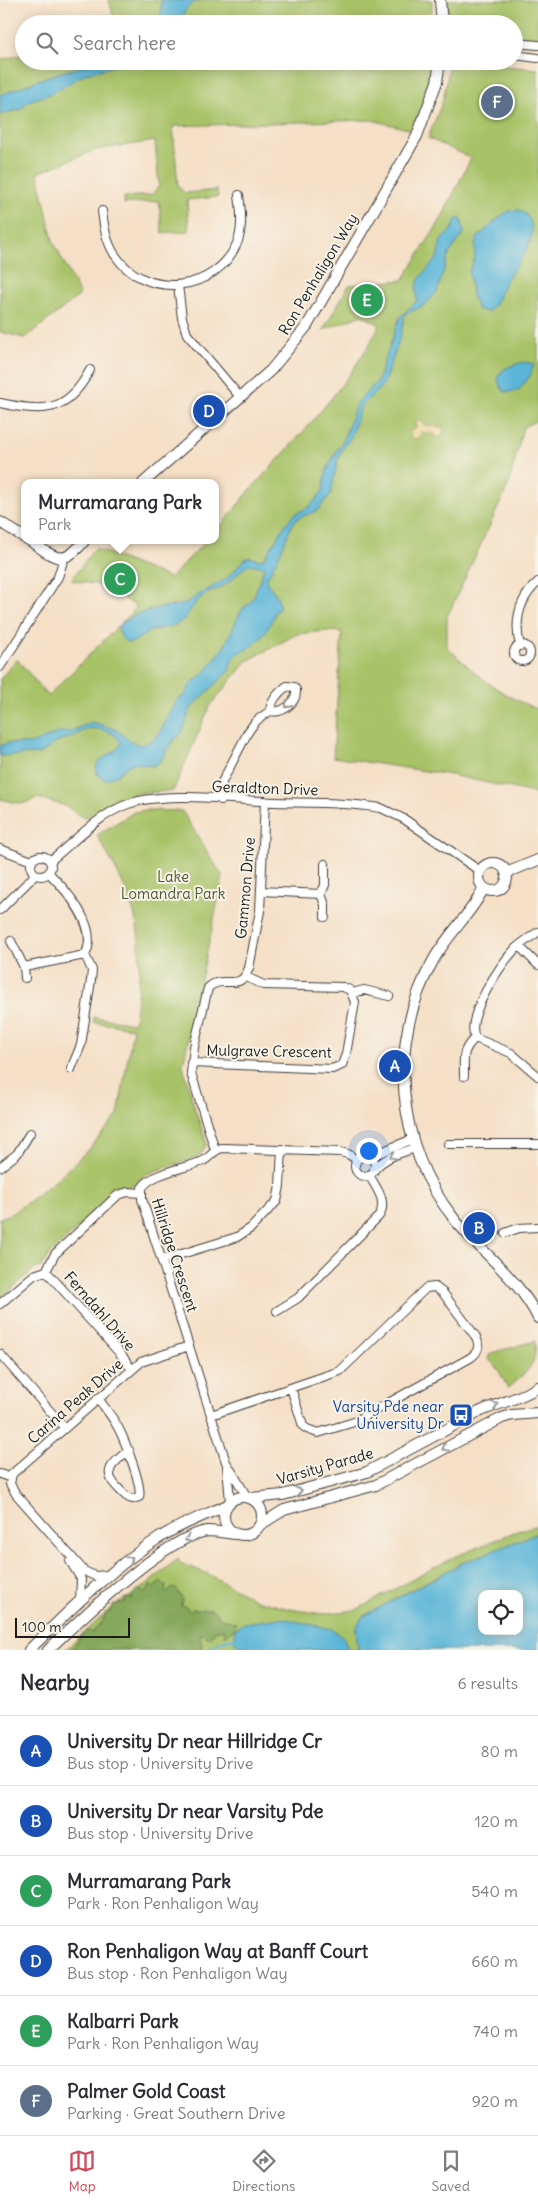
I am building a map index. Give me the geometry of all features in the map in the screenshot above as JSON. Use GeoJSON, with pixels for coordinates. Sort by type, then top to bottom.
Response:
{"type":"FeatureCollection","features":[{"type":"Feature","properties":{"kind":"street"},"geometry":{"type":"LineString","coordinates":[[440,0],[441,15]]}},
{"type":"Feature","properties":{"kind":"street"},"geometry":{"type":"LineString","coordinates":[[523,44],[538,45]]}},
{"type":"Feature","properties":{"kind":"street"},"geometry":{"type":"LineString","coordinates":[[523,56],[538,58]]}},
{"type":"Feature","properties":{"kind":"street","name":"Ron Penhaligon Way"},"geometry":{"type":"LineString","coordinates":[[148,479],[271,370],[307,326],[417,136],[437,82],[439,70]]}},
{"type":"Feature","properties":{"kind":"street"},"geometry":{"type":"LineString","coordinates":[[102,211],[109,246],[126,268],[148,282],[178,285],[202,280],[214,273],[233,252],[241,227],[239,196]]}},
{"type":"Feature","properties":{"kind":"street"},"geometry":{"type":"LineString","coordinates":[[178,285],[182,318],[187,334],[240,397]]}},
{"type":"Feature","properties":{"kind":"street"},"geometry":{"type":"LineString","coordinates":[[0,403],[36,410],[57,406],[72,396],[83,384],[90,370]]}},
{"type":"Feature","properties":{"kind":"street"},"geometry":{"type":"LineString","coordinates":[[0,522],[21,535]]}},
{"type":"Feature","properties":{"kind":"street"},"geometry":{"type":"LineString","coordinates":[[35,544],[53,556],[64,558],[71,556],[82,544]]}},
{"type":"Feature","properties":{"kind":"street"},"geometry":{"type":"LineString","coordinates":[[0,667],[58,577],[64,558]]}},
{"type":"Feature","properties":{"kind":"street"},"geometry":{"type":"LineString","coordinates":[[520,646],[517,623],[519,611],[529,591],[538,582]]}},
{"type":"Feature","properties":{"kind":"street"},"geometry":{"type":"LineString","coordinates":[[221,800],[222,782],[248,732],[256,721],[270,711]]}},
{"type":"Feature","properties":{"kind":"street","name":"Geraldton Drive"},"geometry":{"type":"LineString","coordinates":[[50,861],[106,815],[129,804],[156,798],[265,801],[381,808],[404,819],[480,871]]}},
{"type":"Feature","properties":{"kind":"street","name":"Gammon Drive"},"geometry":{"type":"LineString","coordinates":[[246,977],[258,927],[265,801]]}},
{"type":"Feature","properties":{"kind":"street"},"geometry":{"type":"LineString","coordinates":[[0,849],[32,861]]}},
{"type":"Feature","properties":{"kind":"street"},"geometry":{"type":"LineString","coordinates":[[39,856],[45,856],[50,861],[51,867],[48,873],[42,876],[36,874],[32,870],[32,861],[39,856]]}},
{"type":"Feature","properties":{"kind":"street"},"geometry":{"type":"LineString","coordinates":[[506,873],[538,860]]}},
{"type":"Feature","properties":{"kind":"street"},"geometry":{"type":"LineString","coordinates":[[491,863],[500,866],[506,873],[506,882],[500,888],[492,891],[484,888],[479,880],[480,871],[491,863]]}},
{"type":"Feature","properties":{"kind":"street"},"geometry":{"type":"LineString","coordinates":[[325,864],[325,884],[321,894],[325,917]]}},
{"type":"Feature","properties":{"kind":"street"},"geometry":{"type":"LineString","coordinates":[[24,967],[85,955],[89,948],[89,939],[80,914],[62,888],[48,873]]}},
{"type":"Feature","properties":{"kind":"street"},"geometry":{"type":"LineString","coordinates":[[0,910],[36,874]]}},
{"type":"Feature","properties":{"kind":"street"},"geometry":{"type":"LineString","coordinates":[[484,888],[434,960],[411,1012],[405,1044],[403,1083],[414,1144],[425,1171],[444,1206],[467,1234],[516,1284],[538,1318]]}},
{"type":"Feature","properties":{"kind":"street"},"geometry":{"type":"LineString","coordinates":[[261,891],[321,894]]}},
{"type":"Feature","properties":{"kind":"street"},"geometry":{"type":"LineString","coordinates":[[538,932],[519,946],[495,975],[479,1007],[472,1029],[476,1038],[511,1053],[538,1076]]}},
{"type":"Feature","properties":{"kind":"street"},"geometry":{"type":"LineString","coordinates":[[11,942],[24,967],[25,978]]}},
{"type":"Feature","properties":{"kind":"street"},"geometry":{"type":"LineString","coordinates":[[519,946],[538,965]]}},
{"type":"Feature","properties":{"kind":"street"},"geometry":{"type":"LineString","coordinates":[[71,1069],[81,1045],[91,980],[92,970],[85,955]]}},
{"type":"Feature","properties":{"kind":"street"},"geometry":{"type":"LineString","coordinates":[[357,1160],[348,1154],[340,1152],[282,1149],[215,1150],[193,1083],[191,1063],[208,988],[215,983],[238,982],[246,977],[264,985],[343,987],[352,993],[369,991],[389,996]]}},
{"type":"Feature","properties":{"kind":"street","name":"Mulgrave Crescent"},"geometry":{"type":"LineString","coordinates":[[191,1063],[332,1069],[338,1067],[342,1064],[346,1054],[355,1002],[352,993]]}},
{"type":"Feature","properties":{"kind":"street"},"geometry":{"type":"LineString","coordinates":[[464,1076],[464,1052],[466,1046],[476,1038]]}},
{"type":"Feature","properties":{"kind":"street"},"geometry":{"type":"LineString","coordinates":[[0,1167],[17,1154],[30,1133]]}},
{"type":"Feature","properties":{"kind":"street"},"geometry":{"type":"LineString","coordinates":[[357,1160],[365,1156],[414,1144]]}},
{"type":"Feature","properties":{"kind":"street"},"geometry":{"type":"LineString","coordinates":[[357,1160],[358,1172],[363,1175],[372,1172],[378,1164],[414,1144]]}},
{"type":"Feature","properties":{"kind":"street"},"geometry":{"type":"LineString","coordinates":[[448,1144],[538,1144]]}},
{"type":"Feature","properties":{"kind":"street"},"geometry":{"type":"LineString","coordinates":[[162,1260],[237,1237],[251,1228],[277,1201],[280,1186],[282,1149]]}},
{"type":"Feature","properties":{"kind":"street","name":"Hillridge Crescent"},"geometry":{"type":"LineString","coordinates":[[215,1150],[203,1161],[150,1179],[144,1184],[141,1192],[226,1462],[228,1503]]}},
{"type":"Feature","properties":{"kind":"street"},"geometry":{"type":"LineString","coordinates":[[277,1311],[298,1298],[380,1216],[383,1210],[382,1199],[372,1172],[374,1160],[365,1156]]}},
{"type":"Feature","properties":{"kind":"street"},"geometry":{"type":"LineString","coordinates":[[0,1304],[34,1275],[46,1271],[55,1254],[114,1199],[128,1192],[141,1192]]}},
{"type":"Feature","properties":{"kind":"street"},"geometry":{"type":"LineString","coordinates":[[505,1233],[519,1228],[538,1227]]}},
{"type":"Feature","properties":{"kind":"street","name":"Ferndahl Drive"},"geometry":{"type":"LineString","coordinates":[[46,1271],[132,1370]]}},
{"type":"Feature","properties":{"kind":"street"},"geometry":{"type":"LineString","coordinates":[[211,1414],[340,1371],[426,1288],[435,1287],[443,1293],[478,1342],[477,1352],[470,1358],[354,1422],[318,1432],[307,1430],[303,1426],[291,1388]]}},
{"type":"Feature","properties":{"kind":"street","name":"Carina Peak Drive"},"geometry":{"type":"LineString","coordinates":[[11,1478],[16,1469],[141,1362],[189,1346]]}},
{"type":"Feature","properties":{"kind":"street"},"geometry":{"type":"LineString","coordinates":[[0,1354],[64,1427]]}},
{"type":"Feature","properties":{"kind":"street","name":"Varsity Parade"},"geometry":{"type":"LineString","coordinates":[[249,1498],[282,1495],[367,1472],[479,1412],[520,1397],[538,1387]]}},
{"type":"Feature","properties":{"kind":"street"},"geometry":{"type":"LineString","coordinates":[[98,1398],[117,1425],[128,1450],[140,1490],[139,1497],[133,1499],[124,1494],[109,1479],[109,1474],[114,1464],[128,1450]]}},
{"type":"Feature","properties":{"kind":"street","name":"Varsity Parade"},"geometry":{"type":"LineString","coordinates":[[260,1525],[284,1510],[376,1485],[502,1418],[512,1415],[538,1413]]}},
{"type":"Feature","properties":{"kind":"street","name":"Hillridge Crescent"},"geometry":{"type":"LineString","coordinates":[[226,1462],[249,1498]]}},
{"type":"Feature","properties":{"kind":"street"},"geometry":{"type":"LineString","coordinates":[[0,1474],[11,1478],[12,1489],[84,1571],[95,1576],[111,1575]]}},
{"type":"Feature","properties":{"kind":"street"},"geometry":{"type":"LineString","coordinates":[[29,1650],[111,1575],[158,1538],[238,1497],[249,1498],[262,1510],[260,1525],[252,1533],[246,1535],[208,1532],[182,1541],[166,1550],[137,1572],[48,1650]]}},
{"type":"Feature","properties":{"kind":"street"},"geometry":{"type":"LineString","coordinates":[[228,1503],[224,1521],[226,1526],[235,1534]]}},
{"type":"Feature","properties":{"kind":"street"},"geometry":{"type":"LineString","coordinates":[[62,1547],[81,1579],[82,1592],[79,1603]]}},
{"type":"Feature","properties":{"kind":"green space"},"geometry":{"type":"Polygon","coordinates":[[[109,0],[432,0],[431,15],[113,15],[109,0]]]}},
{"type":"Feature","properties":{"kind":"green space"},"geometry":{"type":"Polygon","coordinates":[[[447,0],[538,0],[538,41],[523,40],[523,15],[449,15],[447,0]]]}},
{"type":"Feature","properties":{"kind":"green space"},"geometry":{"type":"Polygon","coordinates":[[[15,56],[15,70],[430,70],[424,100],[412,130],[372,120],[173,126],[178,186],[185,193],[217,190],[218,197],[187,200],[189,231],[162,233],[159,201],[124,204],[124,197],[151,195],[159,186],[155,141],[95,150],[38,173],[53,241],[80,295],[25,338],[0,332],[0,60],[15,56]]]}},
{"type":"Feature","properties":{"kind":"green space"},"geometry":{"type":"Polygon","coordinates":[[[538,69],[538,420],[523,427],[509,484],[447,617],[447,647],[489,683],[512,698],[538,709],[538,794],[451,775],[333,757],[342,632],[327,631],[297,634],[247,661],[210,706],[173,791],[139,793],[106,806],[84,818],[66,806],[38,798],[22,804],[0,799],[0,679],[17,659],[48,696],[137,607],[104,586],[71,580],[95,548],[170,578],[203,544],[219,544],[219,528],[247,493],[321,411],[354,369],[368,347],[380,325],[362,315],[323,330],[349,285],[403,280],[440,221],[471,158],[428,138],[443,100],[449,70],[538,69]]]}},
{"type":"Feature","properties":{"kind":"green space","name":"Lake Lomandra Park"},"geometry":{"type":"Polygon","coordinates":[[[148,810],[182,811],[223,877],[183,1065],[195,1110],[207,1143],[202,1153],[195,1158],[146,1174],[137,1183],[118,1190],[49,1255],[41,1267],[33,1270],[0,1299],[0,1218],[13,1213],[54,1182],[90,1148],[118,1115],[133,1028],[93,1022],[94,1017],[134,1023],[140,962],[138,931],[127,892],[97,835],[134,812],[148,810]]]}},
{"type":"Feature","properties":{"kind":"green space"},"geometry":{"type":"Polygon","coordinates":[[[535,1341],[532,1363],[525,1373],[508,1388],[499,1371],[488,1358],[491,1353],[535,1341]]]}},
{"type":"Feature","properties":{"kind":"green space"},"geometry":{"type":"Polygon","coordinates":[[[538,1525],[538,1533],[462,1563],[362,1617],[356,1628],[358,1650],[65,1650],[116,1604],[136,1593],[178,1559],[180,1563],[206,1573],[256,1600],[290,1609],[322,1614],[356,1610],[452,1558],[517,1531],[538,1525]]]}},
{"type":"Feature","properties":{"kind":"green space"},"geometry":{"type":"Polygon","coordinates":[[[160,1582],[166,1585],[165,1591],[167,1593],[172,1588],[177,1589],[182,1599],[181,1605],[187,1607],[189,1612],[193,1609],[212,1609],[221,1618],[236,1623],[235,1629],[225,1636],[224,1629],[215,1631],[210,1638],[200,1633],[201,1650],[71,1650],[86,1630],[93,1633],[95,1628],[102,1623],[106,1612],[110,1612],[113,1605],[126,1602],[124,1598],[132,1599],[132,1595],[139,1589],[145,1593],[151,1584],[155,1588],[160,1582]]]}},
{"type":"Feature","properties":{"kind":"sand"},"geometry":{"type":"Polygon","coordinates":[[[418,420],[423,422],[424,425],[441,427],[444,429],[443,435],[437,439],[433,433],[425,434],[422,431],[418,439],[413,439],[409,432],[416,428],[415,423],[418,420]]]}},
{"type":"Feature","properties":{"kind":"water"},"geometry":{"type":"Polygon","coordinates":[[[161,0],[202,0],[193,3],[183,15],[161,15],[161,0]]]}},
{"type":"Feature","properties":{"kind":"water"},"geometry":{"type":"Polygon","coordinates":[[[69,70],[98,70],[87,73],[50,94],[26,102],[22,109],[0,115],[0,95],[69,70]]]}},
{"type":"Feature","properties":{"kind":"water"},"geometry":{"type":"Polygon","coordinates":[[[519,210],[530,220],[532,228],[529,244],[505,283],[494,306],[487,312],[477,309],[472,296],[469,272],[475,257],[475,244],[478,237],[501,216],[509,211],[519,210]]]}},
{"type":"Feature","properties":{"kind":"water"},"geometry":{"type":"Polygon","coordinates":[[[456,219],[461,219],[464,233],[449,254],[437,292],[425,305],[405,314],[400,338],[383,385],[361,406],[351,437],[341,451],[331,494],[317,511],[298,518],[292,525],[275,564],[272,565],[273,569],[268,575],[267,580],[279,601],[279,609],[275,612],[269,626],[259,640],[247,650],[235,656],[229,671],[191,708],[182,733],[173,741],[161,760],[154,766],[132,763],[115,776],[105,780],[97,774],[96,766],[102,759],[116,750],[121,743],[112,733],[89,728],[59,741],[40,754],[0,756],[0,746],[7,743],[30,744],[61,732],[69,732],[92,722],[117,730],[128,740],[140,745],[149,742],[158,735],[177,700],[185,695],[191,684],[205,672],[224,647],[242,609],[250,603],[255,594],[264,567],[249,564],[226,584],[199,599],[180,622],[149,632],[133,642],[125,641],[121,636],[118,626],[134,615],[158,608],[186,604],[226,579],[245,559],[250,557],[260,560],[265,557],[287,522],[295,514],[309,507],[323,491],[326,472],[343,441],[356,404],[377,382],[400,317],[417,301],[416,288],[419,279],[437,258],[441,240],[453,228],[456,219]]]}},
{"type":"Feature","properties":{"kind":"water"},"geometry":{"type":"Polygon","coordinates":[[[525,362],[534,364],[530,376],[518,391],[505,392],[498,380],[499,375],[502,371],[513,365],[525,362]]]}},
{"type":"Feature","properties":{"kind":"water"},"geometry":{"type":"Polygon","coordinates":[[[538,1533],[538,1650],[358,1650],[356,1628],[362,1617],[462,1563],[538,1533]]]}},
{"type":"Feature","properties":{"kind":"water"},"geometry":{"type":"Polygon","coordinates":[[[281,1618],[332,1629],[344,1638],[348,1650],[249,1650],[244,1646],[235,1644],[235,1629],[244,1623],[281,1618]]]}},
{"type":"Feature","properties":{"kind":"waterway"},"geometry":{"type":"LineString","coordinates":[[210,1650],[212,1646],[224,1640],[236,1638]]}},
{"type":"Feature","properties":{"kind":"place","name":"Palmer Gold Coast"},"geometry":{"type":"Point","coordinates":[497,102]}},
{"type":"Feature","properties":{"kind":"place","name":"Kalbarri Park"},"geometry":{"type":"Point","coordinates":[367,300]}},
{"type":"Feature","properties":{"kind":"place","name":"Ron Penhaligon Way at Banff Court"},"geometry":{"type":"Point","coordinates":[209,411]}},
{"type":"Feature","properties":{"kind":"place","name":"Murramarang Park"},"geometry":{"type":"Point","coordinates":[120,579]}},
{"type":"Feature","properties":{"kind":"place","name":"University Dr near Hillridge Cr"},"geometry":{"type":"Point","coordinates":[395,1066]}},
{"type":"Feature","properties":{"kind":"place","name":"University Dr near Varsity Pde"},"geometry":{"type":"Point","coordinates":[479,1228]}},
{"type":"Feature","properties":{"kind":"place","name":"Varsity Pde near University Dr"},"geometry":{"type":"Point","coordinates":[461,1415]}}]}
